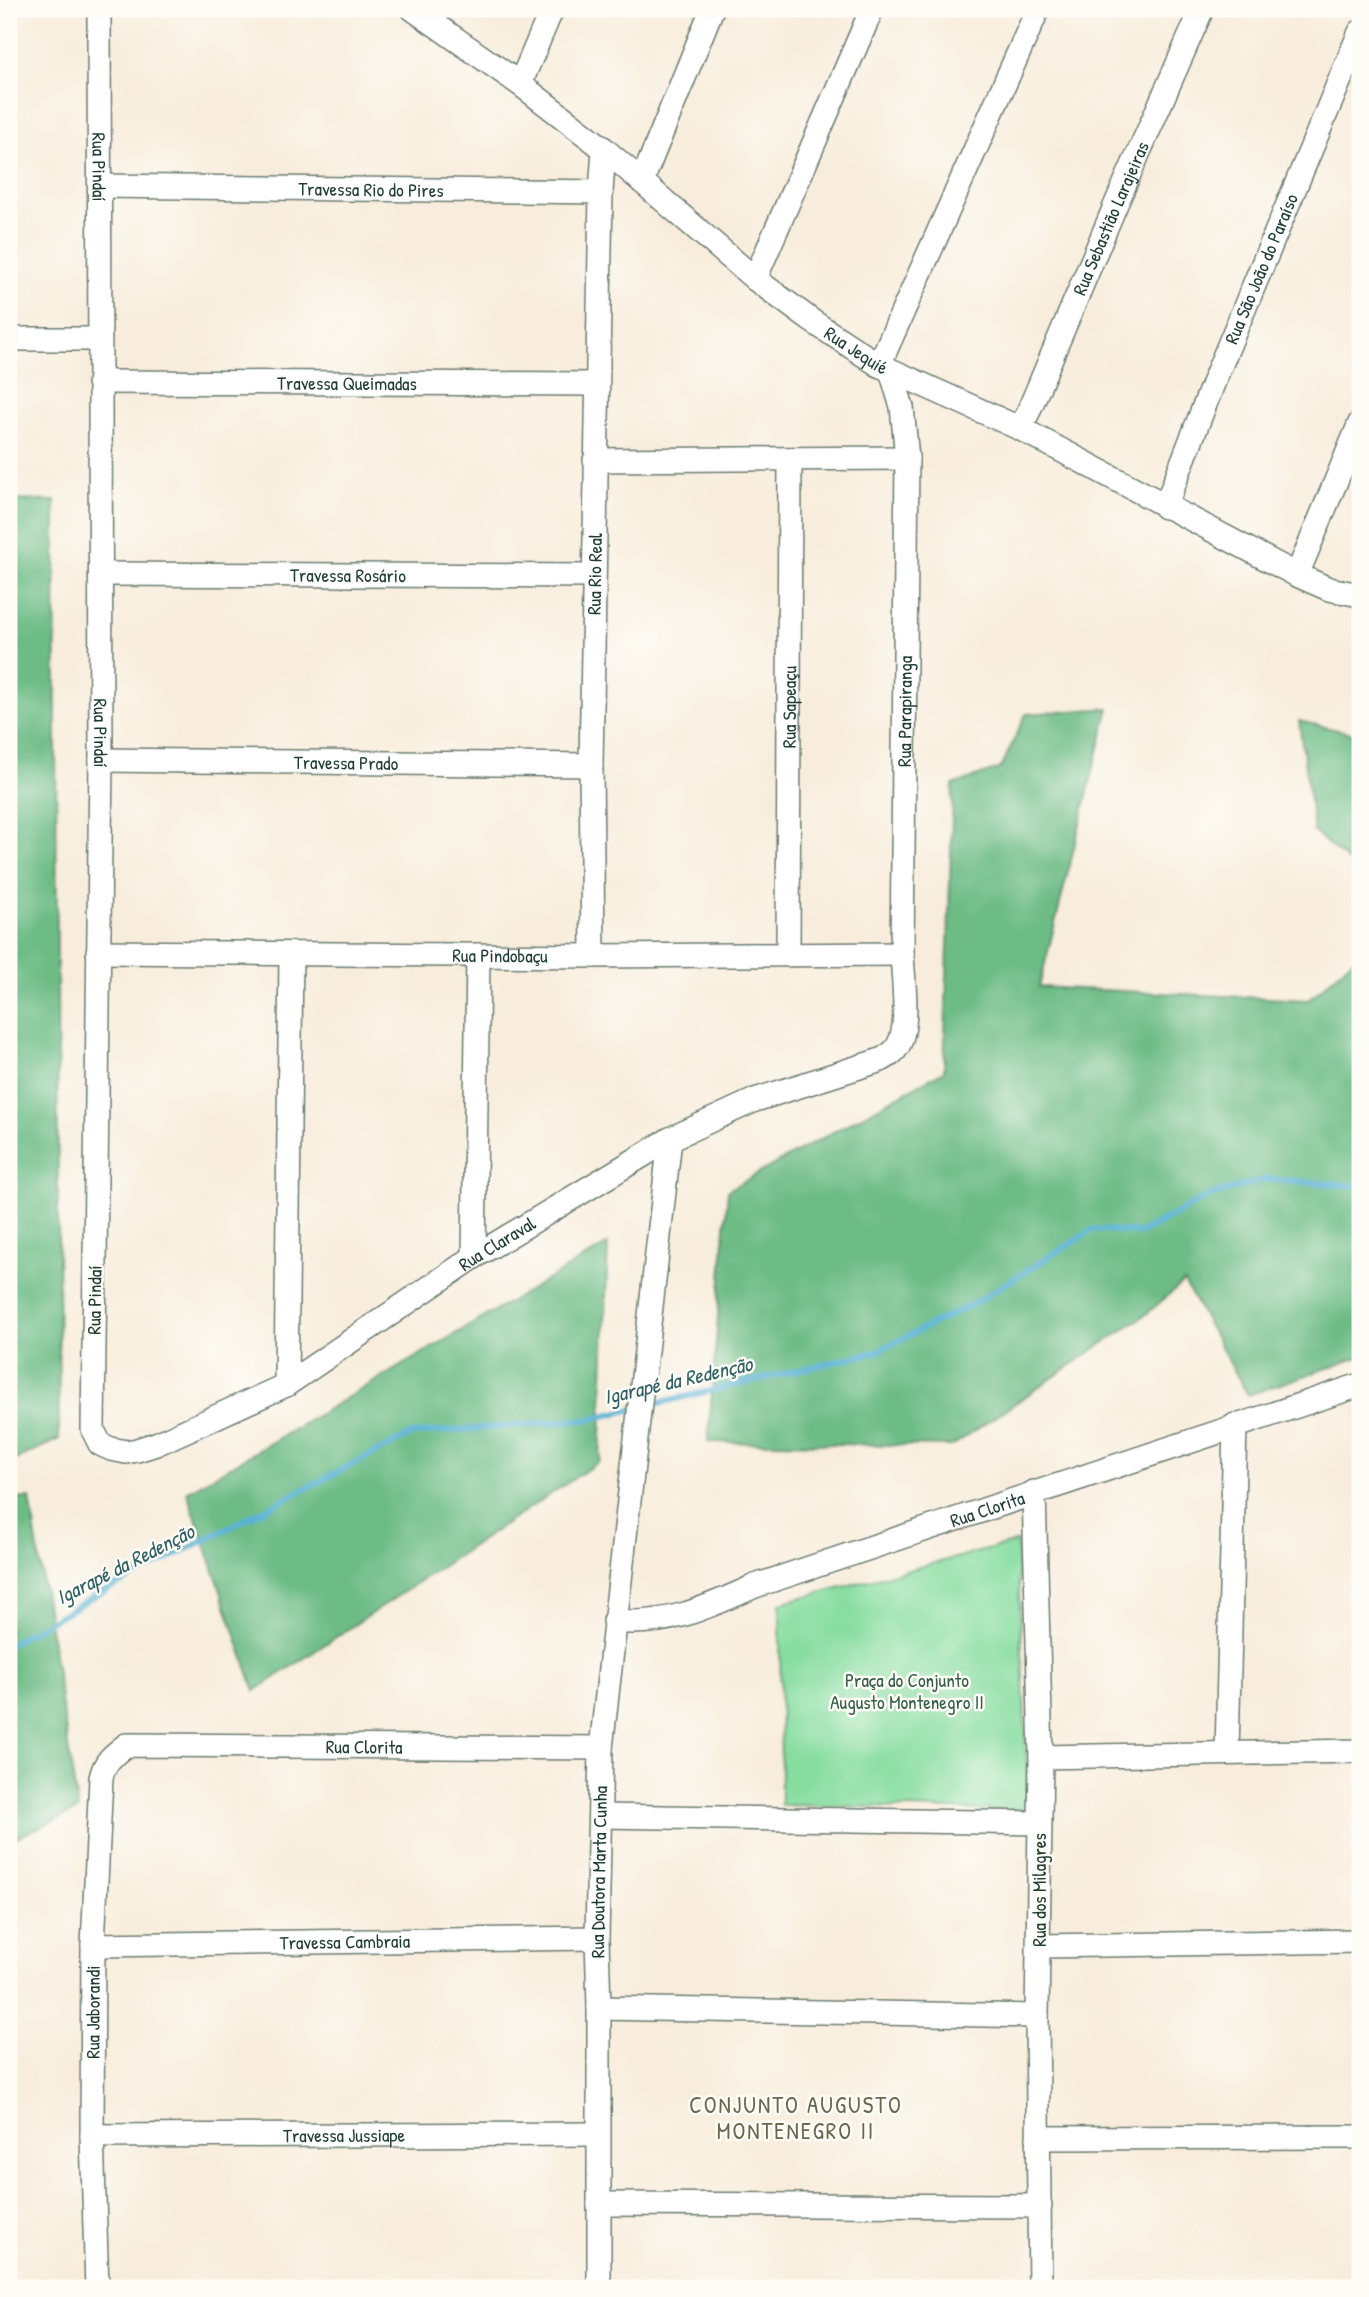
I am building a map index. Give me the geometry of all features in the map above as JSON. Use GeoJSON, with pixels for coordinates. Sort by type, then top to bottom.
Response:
{"type":"FeatureCollection","features":[{"type":"Feature","properties":{"kind":"street","name":"Rua Pindaí"},"geometry":{"type":"LineString","coordinates":[[99,9],[101,760],[93,1430],[100,1444],[111,1449]]}},
{"type":"Feature","properties":{"kind":"street","name":"Rua Jequié"},"geometry":{"type":"LineString","coordinates":[[413,9],[520,84],[604,149],[755,279],[812,321],[885,368],[1021,429],[1297,575],[1329,589],[1360,595]]}},
{"type":"Feature","properties":{"kind":"street"},"geometry":{"type":"LineString","coordinates":[[520,84],[552,9]]}},
{"type":"Feature","properties":{"kind":"street"},"geometry":{"type":"LineString","coordinates":[[642,181],[712,9]]}},
{"type":"Feature","properties":{"kind":"street"},"geometry":{"type":"LineString","coordinates":[[755,279],[872,9]]}},
{"type":"Feature","properties":{"kind":"street"},"geometry":{"type":"LineString","coordinates":[[885,368],[1038,9]]}},
{"type":"Feature","properties":{"kind":"street","name":"Rua Sebastião Larajeiras"},"geometry":{"type":"LineString","coordinates":[[1021,429],[1115,204],[1202,9]]}},
{"type":"Feature","properties":{"kind":"street","name":"Rua São João do Paraíso"},"geometry":{"type":"LineString","coordinates":[[1165,507],[1216,376],[1360,32]]}},
{"type":"Feature","properties":{"kind":"street"},"geometry":{"type":"LineString","coordinates":[[601,192],[604,149]]}},
{"type":"Feature","properties":{"kind":"street","name":"Travessa Rio do Pires"},"geometry":{"type":"LineString","coordinates":[[100,186],[601,192]]}},
{"type":"Feature","properties":{"kind":"street","name":"Rua Rio Real"},"geometry":{"type":"LineString","coordinates":[[593,956],[591,765],[601,192]]}},
{"type":"Feature","properties":{"kind":"street"},"geometry":{"type":"LineString","coordinates":[[9,339],[99,339]]}},
{"type":"Feature","properties":{"kind":"street","name":"Rua Parapiranga"},"geometry":{"type":"LineString","coordinates":[[885,368],[902,408],[906,458],[902,954],[904,1030],[899,1045],[893,1052]]}},
{"type":"Feature","properties":{"kind":"street","name":"Travessa Queimadas"},"geometry":{"type":"LineString","coordinates":[[99,382],[597,384]]}},
{"type":"Feature","properties":{"kind":"street"},"geometry":{"type":"LineString","coordinates":[[1297,575],[1360,422]]}},
{"type":"Feature","properties":{"kind":"street"},"geometry":{"type":"LineString","coordinates":[[595,460],[906,458]]}},
{"type":"Feature","properties":{"kind":"street","name":"Rua Sapeaçu"},"geometry":{"type":"LineString","coordinates":[[788,955],[790,459]]}},
{"type":"Feature","properties":{"kind":"street","name":"Travessa Rosário"},"geometry":{"type":"LineString","coordinates":[[101,574],[593,576]]}},
{"type":"Feature","properties":{"kind":"street","name":"Travessa Prado"},"geometry":{"type":"LineString","coordinates":[[101,760],[591,765]]}},
{"type":"Feature","properties":{"kind":"street","name":"Rua Pindobaçu"},"geometry":{"type":"LineString","coordinates":[[98,952],[593,956],[902,954]]}},
{"type":"Feature","properties":{"kind":"street"},"geometry":{"type":"LineString","coordinates":[[286,1385],[291,955]]}},
{"type":"Feature","properties":{"kind":"street"},"geometry":{"type":"LineString","coordinates":[[474,1257],[478,955]]}},
{"type":"Feature","properties":{"kind":"street","name":"Rua Claraval"},"geometry":{"type":"LineString","coordinates":[[111,1449],[126,1452],[156,1444],[286,1385],[474,1257],[670,1139],[755,1100],[881,1060],[893,1052]]}},
{"type":"Feature","properties":{"kind":"street","name":"Rua Doutora Marta Cunha"},"geometry":{"type":"LineString","coordinates":[[599,2288],[597,1938],[601,1748],[670,1139]]}},
{"type":"Feature","properties":{"kind":"street","name":"Rua Clorita"},"geometry":{"type":"LineString","coordinates":[[614,1621],[632,1623],[675,1619],[755,1586],[1360,1385]]}},
{"type":"Feature","properties":{"kind":"street"},"geometry":{"type":"LineString","coordinates":[[1227,1753],[1235,1425]]}},
{"type":"Feature","properties":{"kind":"street","name":"Rua dos Milagres"},"geometry":{"type":"LineString","coordinates":[[1034,1492],[1041,1757],[1037,2016],[1040,2288]]}},
{"type":"Feature","properties":{"kind":"street","name":"Rua Clorita"},"geometry":{"type":"LineString","coordinates":[[127,1745],[601,1748]]}},
{"type":"Feature","properties":{"kind":"street","name":"Rua Jaborandi"},"geometry":{"type":"LineString","coordinates":[[97,2288],[92,2136],[93,1945],[101,1779],[103,1767],[111,1756],[127,1745]]}},
{"type":"Feature","properties":{"kind":"street"},"geometry":{"type":"LineString","coordinates":[[1041,1757],[1360,1751]]}},
{"type":"Feature","properties":{"kind":"street"},"geometry":{"type":"LineString","coordinates":[[600,1816],[1039,1823]]}},
{"type":"Feature","properties":{"kind":"street","name":"Travessa Cambraia"},"geometry":{"type":"LineString","coordinates":[[93,1945],[597,1938]]}},
{"type":"Feature","properties":{"kind":"street"},"geometry":{"type":"LineString","coordinates":[[1040,1946],[1360,1941]]}},
{"type":"Feature","properties":{"kind":"street"},"geometry":{"type":"LineString","coordinates":[[599,2008],[1037,2016]]}},
{"type":"Feature","properties":{"kind":"street","name":"Travessa Jussiape"},"geometry":{"type":"LineString","coordinates":[[92,2136],[597,2134]]}},
{"type":"Feature","properties":{"kind":"street"},"geometry":{"type":"LineString","coordinates":[[1038,2138],[1360,2137]]}},
{"type":"Feature","properties":{"kind":"street"},"geometry":{"type":"LineString","coordinates":[[598,2204],[1040,2206]]}},
{"type":"Feature","properties":{"kind":"green space"},"geometry":{"type":"Polygon","coordinates":[[[9,500],[55,501],[59,1439],[9,1463],[9,500]]]}},
{"type":"Feature","properties":{"kind":"green space"},"geometry":{"type":"Polygon","coordinates":[[[1109,708],[1039,987],[1309,1000],[1360,953],[1360,1357],[1248,1395],[1184,1282],[1145,1315],[952,1446],[708,1442],[728,1190],[944,1071],[953,785],[1001,768],[1026,714],[1109,708]]]}},
{"type":"Feature","properties":{"kind":"green space"},"geometry":{"type":"Polygon","coordinates":[[[1299,721],[1360,735],[1360,872],[1314,832],[1299,721]]]}},
{"type":"Feature","properties":{"kind":"green space"},"geometry":{"type":"Polygon","coordinates":[[[608,1244],[600,1461],[255,1691],[187,1492],[608,1244]]]}},
{"type":"Feature","properties":{"kind":"green space"},"geometry":{"type":"Polygon","coordinates":[[[30,1498],[78,1810],[9,1841],[9,1499],[30,1498]]]}},
{"type":"Feature","properties":{"kind":"green space","name":"Praça do Conjunto Augusto Montenegro II"},"geometry":{"type":"Polygon","coordinates":[[[1017,1542],[1029,1811],[781,1805],[780,1603],[1017,1542]]]}},
{"type":"Feature","properties":{"kind":"waterway","name":"Igarapé da Redenção"},"geometry":{"type":"LineString","coordinates":[[9,1644],[95,1596],[412,1434],[586,1420],[876,1352],[973,1304],[1094,1229],[1141,1233],[1207,1197],[1266,1179],[1360,1186]]}},
{"type":"Feature","properties":{"kind":"district","name":"CONJUNTO AUGUSTO MONTENEGRO II"},"geometry":{"type":"Point","coordinates":[796,2117]}}]}
